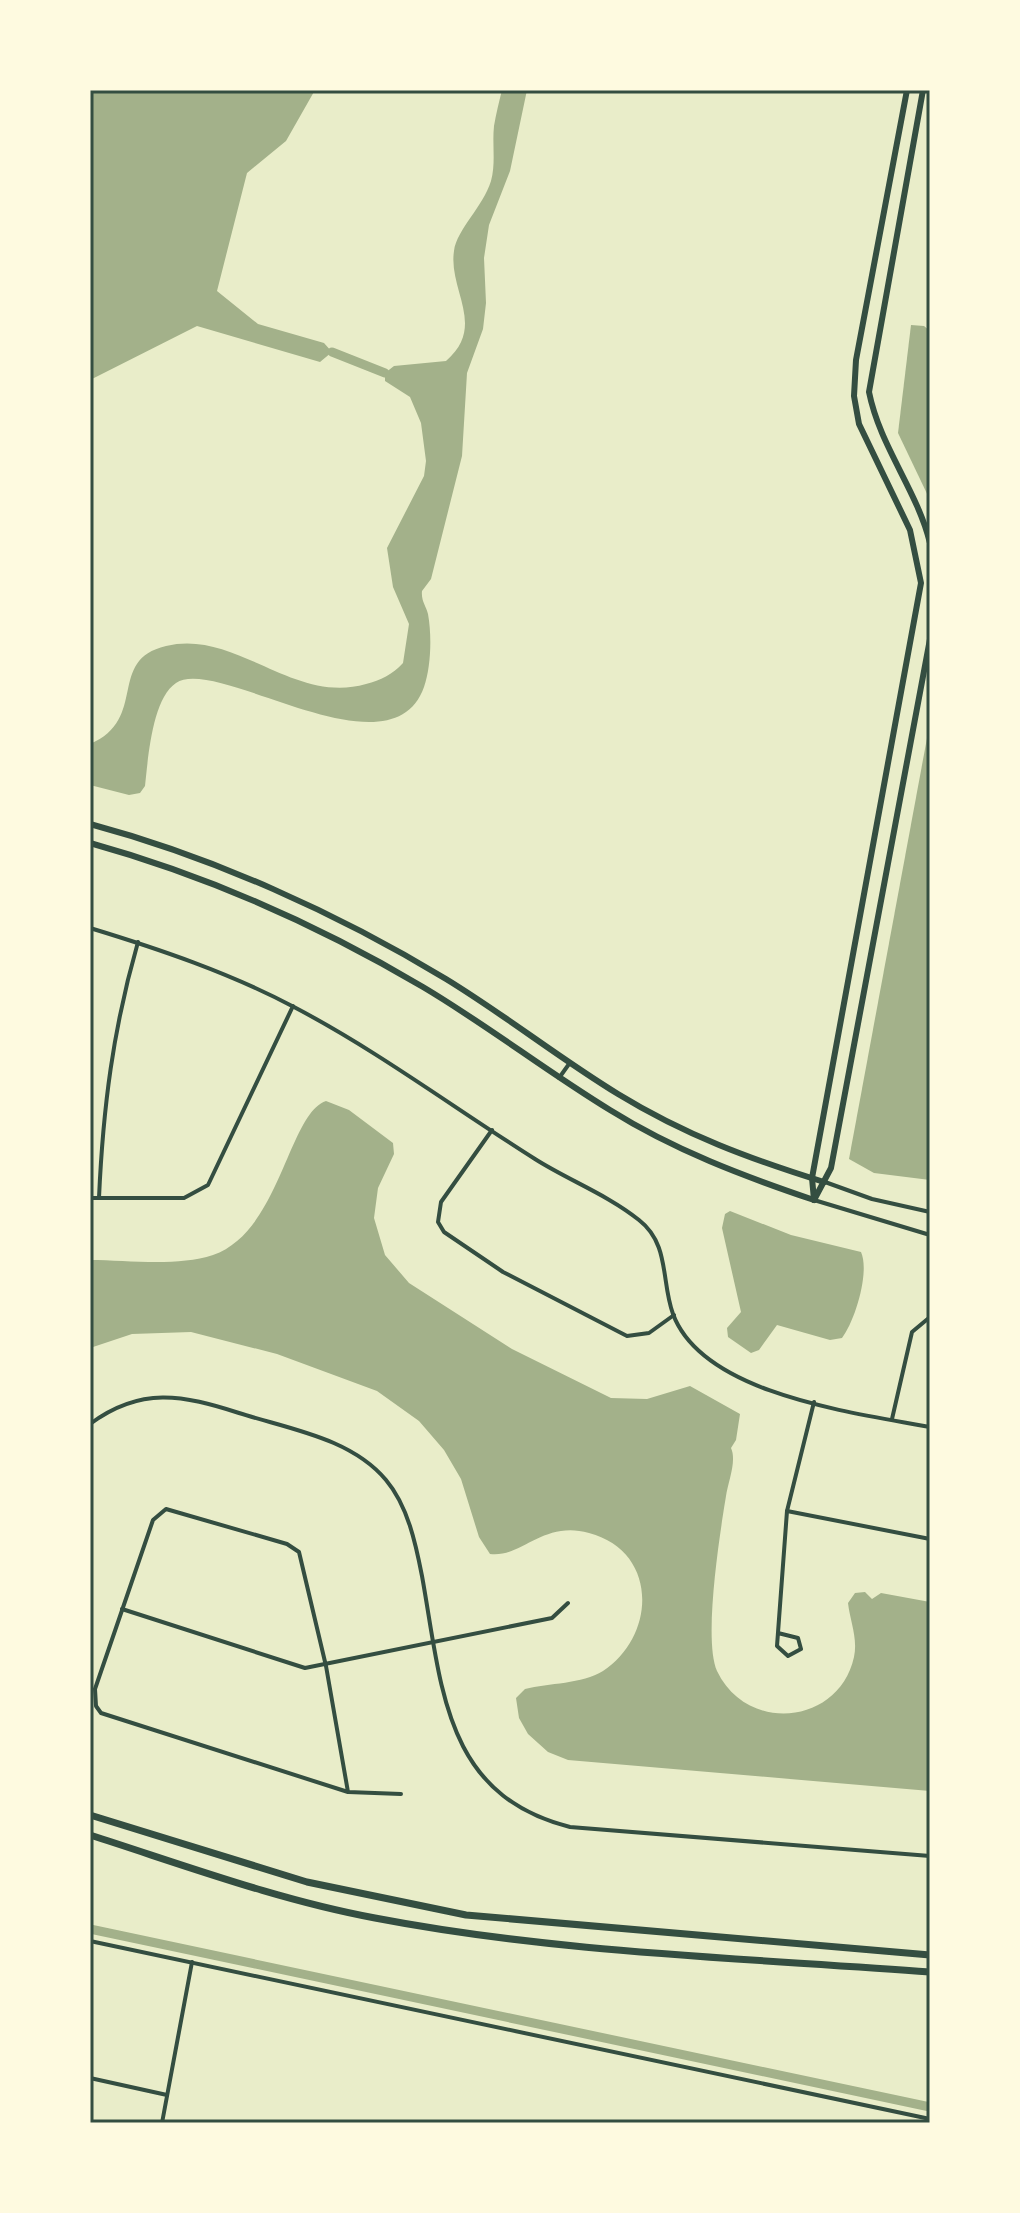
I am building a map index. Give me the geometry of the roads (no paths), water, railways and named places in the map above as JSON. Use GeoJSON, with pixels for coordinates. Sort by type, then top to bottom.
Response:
{"type":"FeatureCollection","features":[{"type":"Feature","properties":{"kind":"main road"},"geometry":{"type":"LineString","coordinates":[[90,1815],[307,1882],[466,1915],[930,1955]]}},
{"type":"Feature","properties":{"kind":"main road"},"geometry":{"type":"LineString","coordinates":[[90,1835],[296,1899],[372,1918],[458,1932],[930,1972]]}},
{"type":"Feature","properties":{"kind":"street"},"geometry":{"type":"LineString","coordinates":[[814,1200],[812,1178],[921,583],[910,530],[864,435],[854,396],[856,360],[907,90]]}},
{"type":"Feature","properties":{"kind":"street"},"geometry":{"type":"LineString","coordinates":[[923,90],[869,392],[875,418],[925,522],[930,543]]}},
{"type":"Feature","properties":{"kind":"street"},"geometry":{"type":"LineString","coordinates":[[814,1200],[831,1168],[930,639]]}},
{"type":"Feature","properties":{"kind":"street"},"geometry":{"type":"LineString","coordinates":[[886,779],[904,771]]}},
{"type":"Feature","properties":{"kind":"street"},"geometry":{"type":"LineString","coordinates":[[90,824],[207,864],[284,895],[370,938],[457,986],[569,1064],[683,1129],[747,1159],[872,1199],[930,1212]]}},
{"type":"Feature","properties":{"kind":"street"},"geometry":{"type":"LineString","coordinates":[[90,843],[201,880],[362,953],[450,1003],[559,1078],[674,1146],[741,1175],[930,1235]]}},
{"type":"Feature","properties":{"kind":"street"},"geometry":{"type":"LineString","coordinates":[[90,928],[138,942],[293,1006],[398,1067],[492,1130],[640,1221],[662,1250],[674,1315],[704,1358],[729,1374],[814,1402],[930,1427]]}},
{"type":"Feature","properties":{"kind":"street"},"geometry":{"type":"LineString","coordinates":[[99,1198],[106,1092],[119,1010],[138,942]]}},
{"type":"Feature","properties":{"kind":"street"},"geometry":{"type":"LineString","coordinates":[[90,1198],[184,1198],[208,1185],[293,1006]]}},
{"type":"Feature","properties":{"kind":"street"},"geometry":{"type":"LineString","coordinates":[[559,1078],[569,1064]]}},
{"type":"Feature","properties":{"kind":"street"},"geometry":{"type":"LineString","coordinates":[[492,1130],[441,1202],[438,1222],[444,1232],[503,1272],[627,1336],[649,1333],[674,1315]]}},
{"type":"Feature","properties":{"kind":"street"},"geometry":{"type":"LineString","coordinates":[[892,1420],[912,1332],[919,1323],[930,1317]]}},
{"type":"Feature","properties":{"kind":"street"},"geometry":{"type":"LineString","coordinates":[[90,1424],[103,1414],[152,1396],[190,1397],[345,1447],[387,1481],[416,1543],[434,1644],[456,1739],[479,1775],[511,1805],[536,1819],[570,1827],[930,1856]]}},
{"type":"Feature","properties":{"kind":"street"},"geometry":{"type":"LineString","coordinates":[[778,1633],[798,1638],[801,1649],[795,1655],[779,1652],[778,1633],[787,1511],[814,1402]]}},
{"type":"Feature","properties":{"kind":"street"},"geometry":{"type":"LineString","coordinates":[[348,1792],[326,1666],[299,1552],[287,1544],[166,1509],[159,1513],[95,1689],[96,1706],[110,1719],[348,1792],[401,1794]]}},
{"type":"Feature","properties":{"kind":"street"},"geometry":{"type":"LineString","coordinates":[[787,1511],[930,1539]]}},
{"type":"Feature","properties":{"kind":"street"},"geometry":{"type":"LineString","coordinates":[[122,1609],[305,1668],[552,1618],[568,1603]]}},
{"type":"Feature","properties":{"kind":"street"},"geometry":{"type":"LineString","coordinates":[[90,1941],[930,2119]]}},
{"type":"Feature","properties":{"kind":"street"},"geometry":{"type":"LineString","coordinates":[[162,2123],[192,1962]]}},
{"type":"Feature","properties":{"kind":"street"},"geometry":{"type":"LineString","coordinates":[[90,2078],[167,2095]]}},
{"type":"Feature","properties":{"kind":"waterway"},"geometry":{"type":"LineString","coordinates":[[332,352],[385,373]]}},
{"type":"Feature","properties":{"kind":"waterway"},"geometry":{"type":"LineString","coordinates":[[90,1929],[930,2107]]}}]}
